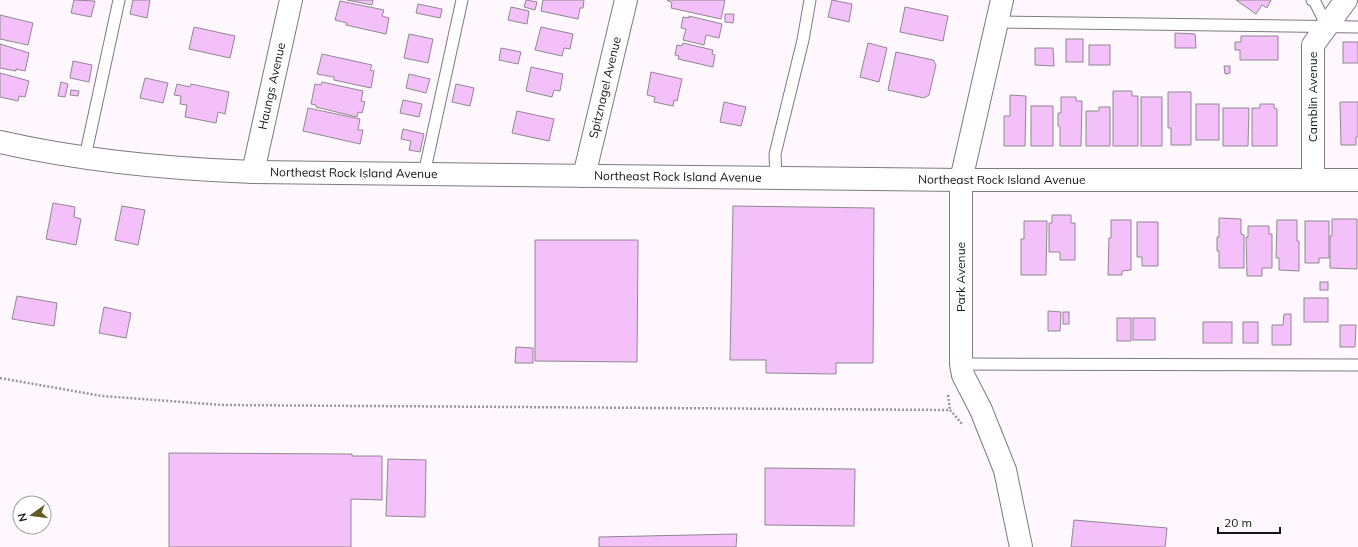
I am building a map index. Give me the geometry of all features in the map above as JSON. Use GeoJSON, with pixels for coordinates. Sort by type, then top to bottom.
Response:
{"type":"FeatureCollection","features":[{"type":"Feature","properties":{"kind":"street","name":"Haungs Avenue"},"geometry":{"type":"LineString","coordinates":[[253,172],[291,0]]}},
{"type":"Feature","properties":{"kind":"street","name":"Spitznagel Avenue"},"geometry":{"type":"LineString","coordinates":[[584,176],[626,0]]}},
{"type":"Feature","properties":{"kind":"street","name":"Park Avenue"},"geometry":{"type":"LineString","coordinates":[[1002,0],[961,180],[961,364],[966,382],[981,410],[1005,470],[1021,547]]}},
{"type":"Feature","properties":{"kind":"street","name":"Camblin Avenue"},"geometry":{"type":"LineString","coordinates":[[1313,180],[1313,45],[1346,0]]}},
{"type":"Feature","properties":{"kind":"street","name":"Northeast Rock Island Avenue"},"geometry":{"type":"LineString","coordinates":[[0,142],[85,157],[179,169],[253,172],[961,180],[1358,180]]}},
{"type":"Feature","properties":{"kind":"lane"},"geometry":{"type":"LineString","coordinates":[[85,157],[119,0]]}},
{"type":"Feature","properties":{"kind":"lane"},"geometry":{"type":"LineString","coordinates":[[424,174],[462,0]]}},
{"type":"Feature","properties":{"kind":"lane"},"geometry":{"type":"LineString","coordinates":[[776,178],[775,154],[803,40],[810,0]]}},
{"type":"Feature","properties":{"kind":"lane"},"geometry":{"type":"LineString","coordinates":[[1312,0],[1315,2],[1327,26]]}},
{"type":"Feature","properties":{"kind":"lane"},"geometry":{"type":"LineString","coordinates":[[997,22],[1358,27]]}},
{"type":"Feature","properties":{"kind":"lane"},"geometry":{"type":"LineString","coordinates":[[961,364],[1358,365]]}},
{"type":"Feature","properties":{"kind":"path"},"geometry":{"type":"LineString","coordinates":[[0,378],[102,396],[222,405],[322,407],[950,410],[948,394],[952,391]]}},
{"type":"Feature","properties":{"kind":"building"},"geometry":{"type":"Polygon","coordinates":[[[74,0],[95,1],[91,17],[71,13],[74,0]]]}},
{"type":"Feature","properties":{"kind":"building"},"geometry":{"type":"Polygon","coordinates":[[[133,0],[150,0],[147,18],[130,14],[133,0]]]}},
{"type":"Feature","properties":{"kind":"building"},"geometry":{"type":"Polygon","coordinates":[[[347,0],[373,0],[372,5],[347,0]]]}},
{"type":"Feature","properties":{"kind":"building"},"geometry":{"type":"Polygon","coordinates":[[[526,0],[537,2],[535,10],[524,7],[526,0]]]}},
{"type":"Feature","properties":{"kind":"building"},"geometry":{"type":"Polygon","coordinates":[[[543,0],[584,0],[583,8],[580,8],[578,19],[541,11],[543,0]]]}},
{"type":"Feature","properties":{"kind":"building"},"geometry":{"type":"Polygon","coordinates":[[[667,0],[725,0],[721,19],[671,8],[672,3],[667,0]]]}},
{"type":"Feature","properties":{"kind":"building"},"geometry":{"type":"Polygon","coordinates":[[[832,0],[852,4],[849,22],[828,17],[832,0]]]}},
{"type":"Feature","properties":{"kind":"building"},"geometry":{"type":"Polygon","coordinates":[[[1236,0],[1271,0],[1267,8],[1262,5],[1256,14],[1236,0]]]}},
{"type":"Feature","properties":{"kind":"building"},"geometry":{"type":"Polygon","coordinates":[[[340,1],[384,10],[382,16],[389,18],[386,34],[346,25],[347,23],[335,20],[340,1]]]}},
{"type":"Feature","properties":{"kind":"building"},"geometry":{"type":"Polygon","coordinates":[[[418,4],[442,9],[440,18],[416,13],[418,4]]]}},
{"type":"Feature","properties":{"kind":"building"},"geometry":{"type":"Polygon","coordinates":[[[511,7],[529,11],[527,24],[508,20],[511,7]]]}},
{"type":"Feature","properties":{"kind":"building"},"geometry":{"type":"Polygon","coordinates":[[[905,7],[948,16],[943,41],[900,32],[905,7]]]}},
{"type":"Feature","properties":{"kind":"building"},"geometry":{"type":"Polygon","coordinates":[[[725,14],[734,14],[733,23],[725,22],[725,14]]]}},
{"type":"Feature","properties":{"kind":"building"},"geometry":{"type":"Polygon","coordinates":[[[0,15],[33,23],[28,45],[0,39],[0,15]]]}},
{"type":"Feature","properties":{"kind":"building"},"geometry":{"type":"Polygon","coordinates":[[[689,16],[722,24],[719,38],[706,35],[704,45],[683,40],[686,29],[681,28],[683,17],[689,18],[689,16]]]}},
{"type":"Feature","properties":{"kind":"building"},"geometry":{"type":"Polygon","coordinates":[[[194,27],[235,36],[230,58],[189,49],[194,27]]]}},
{"type":"Feature","properties":{"kind":"building"},"geometry":{"type":"Polygon","coordinates":[[[541,27],[573,34],[570,49],[564,48],[562,56],[535,50],[541,27]]]}},
{"type":"Feature","properties":{"kind":"building"},"geometry":{"type":"Polygon","coordinates":[[[1175,33],[1195,34],[1196,48],[1175,48],[1175,33]]]}},
{"type":"Feature","properties":{"kind":"building"},"geometry":{"type":"Polygon","coordinates":[[[409,34],[433,39],[428,63],[404,58],[409,34]]]}},
{"type":"Feature","properties":{"kind":"building"},"geometry":{"type":"Polygon","coordinates":[[[1241,36],[1278,36],[1278,60],[1240,60],[1240,50],[1235,50],[1235,42],[1241,42],[1241,36]]]}},
{"type":"Feature","properties":{"kind":"building"},"geometry":{"type":"Polygon","coordinates":[[[1066,39],[1083,39],[1083,62],[1066,62],[1066,39]]]}},
{"type":"Feature","properties":{"kind":"building"},"geometry":{"type":"Polygon","coordinates":[[[1343,42],[1358,42],[1358,63],[1343,63],[1343,42]]]}},
{"type":"Feature","properties":{"kind":"building"},"geometry":{"type":"Polygon","coordinates":[[[683,43],[713,50],[712,54],[715,55],[713,67],[678,59],[679,56],[675,55],[677,45],[682,46],[683,43]]]}},
{"type":"Feature","properties":{"kind":"building"},"geometry":{"type":"Polygon","coordinates":[[[868,43],[887,48],[879,82],[860,77],[868,43]]]}},
{"type":"Feature","properties":{"kind":"building"},"geometry":{"type":"Polygon","coordinates":[[[0,44],[29,53],[25,71],[0,68],[0,44]]]}},
{"type":"Feature","properties":{"kind":"building"},"geometry":{"type":"Polygon","coordinates":[[[1089,45],[1110,45],[1110,65],[1089,65],[1089,45]]]}},
{"type":"Feature","properties":{"kind":"building"},"geometry":{"type":"Polygon","coordinates":[[[501,48],[521,52],[518,64],[499,60],[501,48]]]}},
{"type":"Feature","properties":{"kind":"building"},"geometry":{"type":"Polygon","coordinates":[[[1035,48],[1053,48],[1054,66],[1035,65],[1035,48]]]}},
{"type":"Feature","properties":{"kind":"building"},"geometry":{"type":"Polygon","coordinates":[[[896,52],[933,60],[936,65],[929,95],[924,98],[888,90],[896,52]]]}},
{"type":"Feature","properties":{"kind":"building"},"geometry":{"type":"Polygon","coordinates":[[[322,54],[372,65],[370,70],[374,71],[371,88],[334,80],[334,77],[317,74],[322,54]]]}},
{"type":"Feature","properties":{"kind":"building"},"geometry":{"type":"Polygon","coordinates":[[[73,61],[92,65],[89,82],[70,78],[73,61]]]}},
{"type":"Feature","properties":{"kind":"building"},"geometry":{"type":"Polygon","coordinates":[[[1224,66],[1230,66],[1230,73],[1225,74],[1224,66]]]}},
{"type":"Feature","properties":{"kind":"building"},"geometry":{"type":"Polygon","coordinates":[[[531,67],[563,74],[560,91],[554,90],[552,97],[526,91],[531,67]]]}},
{"type":"Feature","properties":{"kind":"building"},"geometry":{"type":"Polygon","coordinates":[[[651,72],[682,79],[677,101],[674,100],[673,106],[654,102],[655,97],[647,95],[651,72]]]}},
{"type":"Feature","properties":{"kind":"building"},"geometry":{"type":"Polygon","coordinates":[[[0,73],[29,81],[25,97],[19,96],[18,101],[0,97],[0,73]]]}},
{"type":"Feature","properties":{"kind":"building"},"geometry":{"type":"Polygon","coordinates":[[[409,74],[430,79],[426,93],[406,88],[409,74]]]}},
{"type":"Feature","properties":{"kind":"building"},"geometry":{"type":"Polygon","coordinates":[[[145,78],[168,83],[163,103],[140,98],[145,78]]]}},
{"type":"Feature","properties":{"kind":"building"},"geometry":{"type":"Polygon","coordinates":[[[61,82],[68,84],[65,97],[58,96],[61,82]]]}},
{"type":"Feature","properties":{"kind":"building"},"geometry":{"type":"Polygon","coordinates":[[[322,82],[363,91],[361,101],[365,102],[362,113],[358,112],[357,117],[316,107],[316,105],[311,104],[315,84],[321,85],[322,82]]]}},
{"type":"Feature","properties":{"kind":"building"},"geometry":{"type":"Polygon","coordinates":[[[177,84],[190,87],[191,84],[229,92],[225,114],[218,112],[216,123],[185,117],[187,105],[180,104],[181,96],[174,95],[177,84]]]}},
{"type":"Feature","properties":{"kind":"building"},"geometry":{"type":"Polygon","coordinates":[[[456,84],[474,88],[470,106],[452,102],[456,84]]]}},
{"type":"Feature","properties":{"kind":"building"},"geometry":{"type":"Polygon","coordinates":[[[71,90],[79,91],[78,96],[70,95],[71,90]]]}},
{"type":"Feature","properties":{"kind":"building"},"geometry":{"type":"Polygon","coordinates":[[[1113,91],[1132,91],[1132,96],[1138,96],[1138,146],[1113,146],[1113,91]]]}},
{"type":"Feature","properties":{"kind":"building"},"geometry":{"type":"Polygon","coordinates":[[[1168,92],[1191,92],[1191,145],[1171,145],[1171,128],[1168,128],[1168,92]]]}},
{"type":"Feature","properties":{"kind":"building"},"geometry":{"type":"Polygon","coordinates":[[[1010,95],[1026,96],[1025,146],[1004,146],[1004,116],[1010,116],[1010,95]]]}},
{"type":"Feature","properties":{"kind":"building"},"geometry":{"type":"Polygon","coordinates":[[[1061,97],[1076,97],[1076,101],[1082,101],[1081,146],[1060,146],[1058,113],[1061,113],[1061,97]]]}},
{"type":"Feature","properties":{"kind":"building"},"geometry":{"type":"Polygon","coordinates":[[[1141,97],[1162,97],[1162,146],[1141,146],[1141,97]]]}},
{"type":"Feature","properties":{"kind":"building"},"geometry":{"type":"Polygon","coordinates":[[[403,100],[422,104],[419,117],[400,113],[403,100]]]}},
{"type":"Feature","properties":{"kind":"building"},"geometry":{"type":"Polygon","coordinates":[[[724,102],[746,107],[741,126],[720,122],[724,102]]]}},
{"type":"Feature","properties":{"kind":"building"},"geometry":{"type":"Polygon","coordinates":[[[1340,102],[1358,102],[1358,137],[1356,137],[1356,145],[1341,145],[1340,102]]]}},
{"type":"Feature","properties":{"kind":"building"},"geometry":{"type":"Polygon","coordinates":[[[1196,104],[1219,104],[1219,140],[1196,140],[1196,104]]]}},
{"type":"Feature","properties":{"kind":"building"},"geometry":{"type":"Polygon","coordinates":[[[1260,104],[1274,104],[1274,108],[1277,109],[1277,146],[1252,146],[1252,108],[1260,108],[1260,104]]]}},
{"type":"Feature","properties":{"kind":"building"},"geometry":{"type":"Polygon","coordinates":[[[1031,106],[1053,106],[1053,146],[1031,146],[1031,106]]]}},
{"type":"Feature","properties":{"kind":"building"},"geometry":{"type":"Polygon","coordinates":[[[1099,107],[1110,107],[1110,146],[1086,146],[1086,111],[1099,111],[1099,107]]]}},
{"type":"Feature","properties":{"kind":"building"},"geometry":{"type":"Polygon","coordinates":[[[308,108],[360,119],[358,130],[363,130],[360,144],[303,131],[308,108]]]}},
{"type":"Feature","properties":{"kind":"building"},"geometry":{"type":"Polygon","coordinates":[[[1223,108],[1249,108],[1248,146],[1223,146],[1223,108]]]}},
{"type":"Feature","properties":{"kind":"building"},"geometry":{"type":"Polygon","coordinates":[[[517,111],[554,119],[549,141],[512,133],[517,111]]]}},
{"type":"Feature","properties":{"kind":"building"},"geometry":{"type":"Polygon","coordinates":[[[403,129],[424,134],[420,152],[409,150],[411,141],[401,139],[403,129]]]}},
{"type":"Feature","properties":{"kind":"building"},"geometry":{"type":"Polygon","coordinates":[[[53,203],[75,207],[74,217],[81,219],[76,245],[46,239],[53,203]]]}},
{"type":"Feature","properties":{"kind":"building"},"geometry":{"type":"Polygon","coordinates":[[[122,206],[145,210],[138,245],[115,240],[122,206]]]}},
{"type":"Feature","properties":{"kind":"building"},"geometry":{"type":"Polygon","coordinates":[[[733,206],[874,208],[873,363],[836,363],[836,374],[766,373],[766,360],[730,360],[733,206]]]}},
{"type":"Feature","properties":{"kind":"building"},"geometry":{"type":"Polygon","coordinates":[[[1052,215],[1071,215],[1071,223],[1075,223],[1075,260],[1060,260],[1060,252],[1049,252],[1049,223],[1052,223],[1052,215]]]}},
{"type":"Feature","properties":{"kind":"building"},"geometry":{"type":"Polygon","coordinates":[[[1219,218],[1241,219],[1241,234],[1244,235],[1244,268],[1219,268],[1217,237],[1219,237],[1219,218]]]}},
{"type":"Feature","properties":{"kind":"building"},"geometry":{"type":"Polygon","coordinates":[[[1332,219],[1357,219],[1357,269],[1330,268],[1330,236],[1332,236],[1332,219]]]}},
{"type":"Feature","properties":{"kind":"building"},"geometry":{"type":"Polygon","coordinates":[[[1111,220],[1131,220],[1131,270],[1122,271],[1122,275],[1108,275],[1111,220]]]}},
{"type":"Feature","properties":{"kind":"building"},"geometry":{"type":"Polygon","coordinates":[[[1277,220],[1297,220],[1299,271],[1279,270],[1279,258],[1276,258],[1277,220]]]}},
{"type":"Feature","properties":{"kind":"building"},"geometry":{"type":"Polygon","coordinates":[[[1024,221],[1047,221],[1046,275],[1021,275],[1021,239],[1024,239],[1024,221]]]}},
{"type":"Feature","properties":{"kind":"building"},"geometry":{"type":"Polygon","coordinates":[[[1305,221],[1329,221],[1329,258],[1319,258],[1319,263],[1305,263],[1305,221]]]}},
{"type":"Feature","properties":{"kind":"building"},"geometry":{"type":"Polygon","coordinates":[[[1137,222],[1158,222],[1158,266],[1142,266],[1142,257],[1137,257],[1137,222]]]}},
{"type":"Feature","properties":{"kind":"building"},"geometry":{"type":"Polygon","coordinates":[[[1248,226],[1269,226],[1269,234],[1272,234],[1272,268],[1262,268],[1262,276],[1247,276],[1246,237],[1248,237],[1248,226]]]}},
{"type":"Feature","properties":{"kind":"building"},"geometry":{"type":"Polygon","coordinates":[[[535,240],[638,240],[637,362],[535,361],[535,240]]]}},
{"type":"Feature","properties":{"kind":"building"},"geometry":{"type":"Polygon","coordinates":[[[1320,282],[1328,282],[1328,290],[1320,290],[1320,282]]]}},
{"type":"Feature","properties":{"kind":"building"},"geometry":{"type":"Polygon","coordinates":[[[17,296],[57,303],[54,326],[12,319],[17,296]]]}},
{"type":"Feature","properties":{"kind":"building"},"geometry":{"type":"Polygon","coordinates":[[[1304,298],[1328,298],[1328,322],[1304,322],[1304,298]]]}},
{"type":"Feature","properties":{"kind":"building"},"geometry":{"type":"Polygon","coordinates":[[[104,307],[131,313],[126,338],[99,333],[104,307]]]}},
{"type":"Feature","properties":{"kind":"building"},"geometry":{"type":"Polygon","coordinates":[[[1048,311],[1061,312],[1060,331],[1048,331],[1048,311]]]}},
{"type":"Feature","properties":{"kind":"building"},"geometry":{"type":"Polygon","coordinates":[[[1063,312],[1069,312],[1069,324],[1063,324],[1063,312]]]}},
{"type":"Feature","properties":{"kind":"building"},"geometry":{"type":"Polygon","coordinates":[[[1284,314],[1291,314],[1291,345],[1272,345],[1272,325],[1283,325],[1284,314]]]}},
{"type":"Feature","properties":{"kind":"building"},"geometry":{"type":"Polygon","coordinates":[[[1117,318],[1131,318],[1131,341],[1117,341],[1117,318]]]}},
{"type":"Feature","properties":{"kind":"building"},"geometry":{"type":"Polygon","coordinates":[[[1133,318],[1155,318],[1155,340],[1133,340],[1133,318]]]}},
{"type":"Feature","properties":{"kind":"building"},"geometry":{"type":"Polygon","coordinates":[[[1203,322],[1232,322],[1232,343],[1203,343],[1203,322]]]}},
{"type":"Feature","properties":{"kind":"building"},"geometry":{"type":"Polygon","coordinates":[[[1243,322],[1258,322],[1258,343],[1243,343],[1243,322]]]}},
{"type":"Feature","properties":{"kind":"building"},"geometry":{"type":"Polygon","coordinates":[[[1340,325],[1356,325],[1355,347],[1340,347],[1340,325]]]}},
{"type":"Feature","properties":{"kind":"building"},"geometry":{"type":"Polygon","coordinates":[[[516,347],[533,348],[533,363],[515,363],[516,347]]]}},
{"type":"Feature","properties":{"kind":"building"},"geometry":{"type":"Polygon","coordinates":[[[169,453],[352,454],[352,456],[382,456],[382,500],[351,499],[351,547],[169,547],[169,453]]]}},
{"type":"Feature","properties":{"kind":"building"},"geometry":{"type":"Polygon","coordinates":[[[388,459],[426,460],[425,517],[386,516],[388,459]]]}},
{"type":"Feature","properties":{"kind":"building"},"geometry":{"type":"Polygon","coordinates":[[[765,468],[855,469],[854,526],[765,525],[765,468]]]}},
{"type":"Feature","properties":{"kind":"building"},"geometry":{"type":"Polygon","coordinates":[[[1074,520],[1167,528],[1165,547],[1071,547],[1074,520]]]}},
{"type":"Feature","properties":{"kind":"building"},"geometry":{"type":"Polygon","coordinates":[[[737,534],[736,547],[599,547],[599,537],[737,534]]]}}]}
